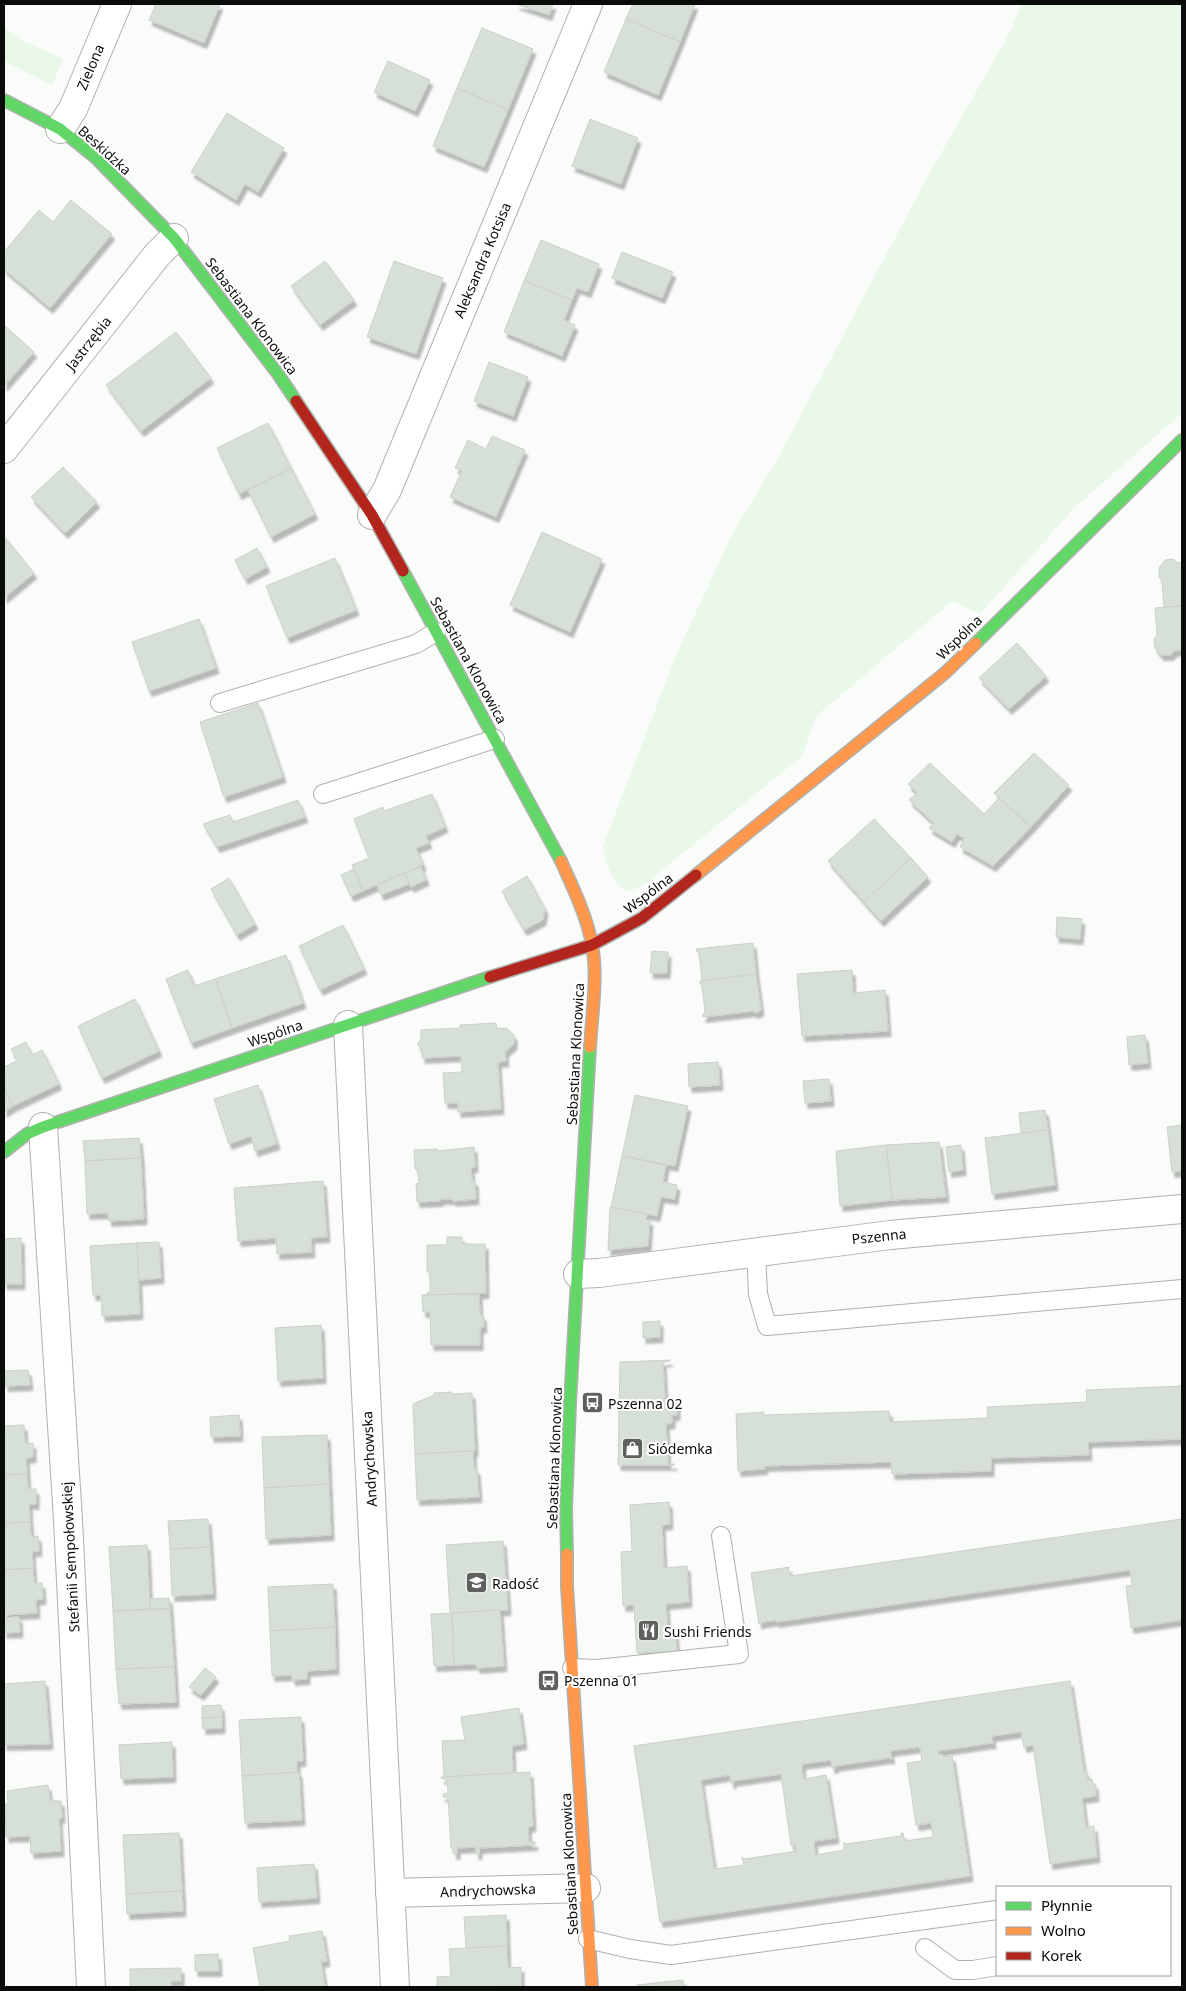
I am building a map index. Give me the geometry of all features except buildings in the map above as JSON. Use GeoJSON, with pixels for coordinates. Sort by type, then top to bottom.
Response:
{"type":"FeatureCollection","features":[{"type":"Feature","properties":{"kind":"street","name":"Zielona"},"geometry":{"type":"LineString","coordinates":[[60,129],[73,109],[117,4]]}},
{"type":"Feature","properties":{"kind":"street","name":"Aleksandra Kotsisa"},"geometry":{"type":"LineString","coordinates":[[372,515],[387,490],[588,4]]}},
{"type":"Feature","properties":{"kind":"street","name":"Beskidzka"},"geometry":{"type":"LineString","coordinates":[[4,100],[16,104],[60,129],[96,158],[174,238]]}},
{"type":"Feature","properties":{"kind":"street","name":"Sebastiana Klonowica"},"geometry":{"type":"LineString","coordinates":[[174,238],[278,374],[372,515],[560,859],[581,905],[592,946],[594,981],[570,1403],[566,1509],[567,1586],[592,1987]]}},
{"type":"Feature","properties":{"kind":"street","name":"Jastrzębia"},"geometry":{"type":"LineString","coordinates":[[4,449],[157,255],[174,238]]}},
{"type":"Feature","properties":{"kind":"street","name":"Wspólna"},"geometry":{"type":"LineString","coordinates":[[4,1152],[27,1134],[43,1127],[592,946],[642,918],[944,673],[1182,440]]}},
{"type":"Feature","properties":{"kind":"street","name":"Andrychowska"},"geometry":{"type":"LineString","coordinates":[[348,1025],[395,1987]]}},
{"type":"Feature","properties":{"kind":"street","name":"Stefanii Sempołowskiej"},"geometry":{"type":"LineString","coordinates":[[43,1127],[68,1520],[91,1987]]}},
{"type":"Feature","properties":{"kind":"street","name":"Pszenna"},"geometry":{"type":"LineString","coordinates":[[578,1274],[600,1274],[756,1251],[890,1235],[1182,1209]]}},
{"type":"Feature","properties":{"kind":"street","name":"Andrychowska"},"geometry":{"type":"LineString","coordinates":[[390,1893],[586,1888]]}},
{"type":"Feature","properties":{"kind":"lane"},"geometry":{"type":"LineString","coordinates":[[220,703],[416,644],[436,632]]}},
{"type":"Feature","properties":{"kind":"lane"},"geometry":{"type":"LineString","coordinates":[[323,794],[495,739]]}},
{"type":"Feature","properties":{"kind":"lane"},"geometry":{"type":"LineString","coordinates":[[756,1251],[758,1294],[766,1326],[1182,1289]]}},
{"type":"Feature","properties":{"kind":"lane"},"geometry":{"type":"LineString","coordinates":[[572,1668],[597,1669],[739,1654],[722,1536]]}},
{"type":"Feature","properties":{"kind":"lane"},"geometry":{"type":"LineString","coordinates":[[588,1939],[672,1955],[996,1910]]}},
{"type":"Feature","properties":{"kind":"lane"},"geometry":{"type":"LineString","coordinates":[[925,1948],[955,1970],[974,1970],[996,1966]]}},
{"type":"Feature","properties":{"kind":"green space"},"geometry":{"type":"Polygon","coordinates":[[[1022,4],[1182,4],[1182,413],[1075,507],[980,614],[952,601],[816,716],[802,756],[641,887],[628,891],[613,878],[603,846],[677,653],[733,533],[778,458],[926,180],[1010,32],[1022,4]]]}},
{"type":"Feature","properties":{"kind":"green space"},"geometry":{"type":"Polygon","coordinates":[[[4,27],[17,38],[63,59],[52,85],[4,61],[4,27]]]}},
{"type":"Feature","properties":{"kind":"traffic: fast"},"geometry":{"type":"LineString","coordinates":[[4,100],[60,129],[96,158],[174,238],[278,374],[296,401]]}},
{"type":"Feature","properties":{"kind":"traffic: fast"},"geometry":{"type":"LineString","coordinates":[[976,643],[1182,440]]}},
{"type":"Feature","properties":{"kind":"traffic: fast"},"geometry":{"type":"LineString","coordinates":[[403,571],[561,861]]}},
{"type":"Feature","properties":{"kind":"traffic: fast"},"geometry":{"type":"LineString","coordinates":[[4,1152],[27,1134],[43,1127],[490,977]]}},
{"type":"Feature","properties":{"kind":"traffic: fast"},"geometry":{"type":"LineString","coordinates":[[567,1554],[566,1509],[570,1403],[590,1047]]}},
{"type":"Feature","properties":{"kind":"traffic: slow"},"geometry":{"type":"LineString","coordinates":[[696,875],[945,673],[976,643]]}},
{"type":"Feature","properties":{"kind":"traffic: slow"},"geometry":{"type":"LineString","coordinates":[[561,861],[583,912],[592,944],[595,982],[590,1047]]}},
{"type":"Feature","properties":{"kind":"traffic: slow"},"geometry":{"type":"LineString","coordinates":[[567,1554],[567,1586],[592,1987]]}},
{"type":"Feature","properties":{"kind":"traffic: jam"},"geometry":{"type":"LineString","coordinates":[[296,401],[372,515],[403,571]]}},
{"type":"Feature","properties":{"kind":"traffic: jam"},"geometry":{"type":"LineString","coordinates":[[490,977],[592,945],[642,918],[696,875]]}},
{"type":"Feature","properties":{"kind":"place","name":"Pszenna 02"},"geometry":{"type":"Point","coordinates":[592,1403]}},
{"type":"Feature","properties":{"kind":"place","name":"Siódemka"},"geometry":{"type":"Point","coordinates":[632,1448]}},
{"type":"Feature","properties":{"kind":"place","name":"Radość"},"geometry":{"type":"Point","coordinates":[476,1583]}},
{"type":"Feature","properties":{"kind":"place","name":"Sushi Friends"},"geometry":{"type":"Point","coordinates":[648,1631]}},
{"type":"Feature","properties":{"kind":"place","name":"Pszenna 01"},"geometry":{"type":"Point","coordinates":[548,1680]}}]}
